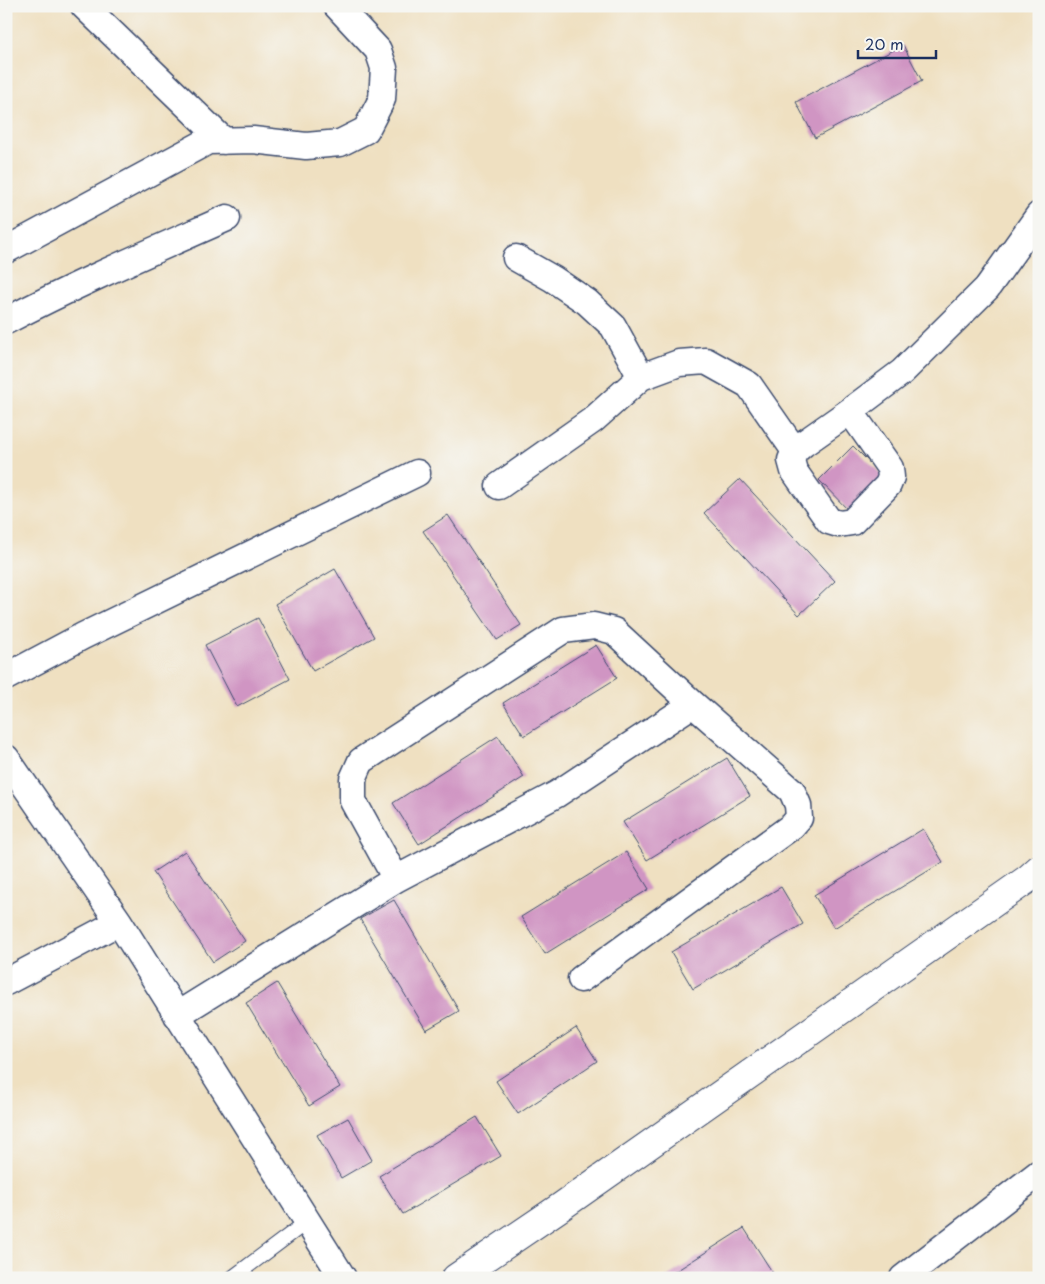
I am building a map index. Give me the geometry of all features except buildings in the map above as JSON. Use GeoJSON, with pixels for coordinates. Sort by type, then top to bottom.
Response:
{"type":"FeatureCollection","features":[{"type":"Feature","properties":{"kind":"main road"},"geometry":{"type":"LineString","coordinates":[[456,1278],[570,1201],[1039,869]]}},
{"type":"Feature","properties":{"kind":"street"},"geometry":{"type":"LineString","coordinates":[[84,6],[224,141]]}},
{"type":"Feature","properties":{"kind":"street"},"geometry":{"type":"LineString","coordinates":[[6,250],[208,141],[253,140],[306,146],[340,143],[366,130],[382,99],[384,68],[378,50],[337,6]]}},
{"type":"Feature","properties":{"kind":"street"},"geometry":{"type":"LineString","coordinates":[[850,411],[890,468],[890,477],[888,485],[852,522],[838,524],[829,521],[794,471],[791,460],[794,451],[902,372],[986,288],[1039,215]]}},
{"type":"Feature","properties":{"kind":"street"},"geometry":{"type":"LineString","coordinates":[[6,321],[77,286],[226,218]]}},
{"type":"Feature","properties":{"kind":"street"},"geometry":{"type":"LineString","coordinates":[[516,258],[553,279],[587,302],[613,326],[641,377]]}},
{"type":"Feature","properties":{"kind":"street"},"geometry":{"type":"LineString","coordinates":[[499,486],[593,420],[641,377],[680,363],[706,361],[749,385],[794,451]]}},
{"type":"Feature","properties":{"kind":"street"},"geometry":{"type":"LineString","coordinates":[[6,677],[83,636],[417,473]]}},
{"type":"Feature","properties":{"kind":"street"},"geometry":{"type":"LineString","coordinates":[[396,879],[353,801],[353,779],[361,761],[563,630],[594,626],[614,631],[792,791],[798,805],[798,818],[792,826],[582,979]]}},
{"type":"Feature","properties":{"kind":"street"},"geometry":{"type":"LineString","coordinates":[[177,1015],[396,879],[557,794],[693,704]]}},
{"type":"Feature","properties":{"kind":"street"},"geometry":{"type":"LineString","coordinates":[[6,758],[119,922],[343,1278]]}},
{"type":"Feature","properties":{"kind":"street"},"geometry":{"type":"LineString","coordinates":[[6,982],[119,922]]}},
{"type":"Feature","properties":{"kind":"street"},"geometry":{"type":"LineString","coordinates":[[903,1278],[1039,1173]]}},
{"type":"Feature","properties":{"kind":"lane"},"geometry":{"type":"LineString","coordinates":[[232,1278],[308,1221]]}}]}
